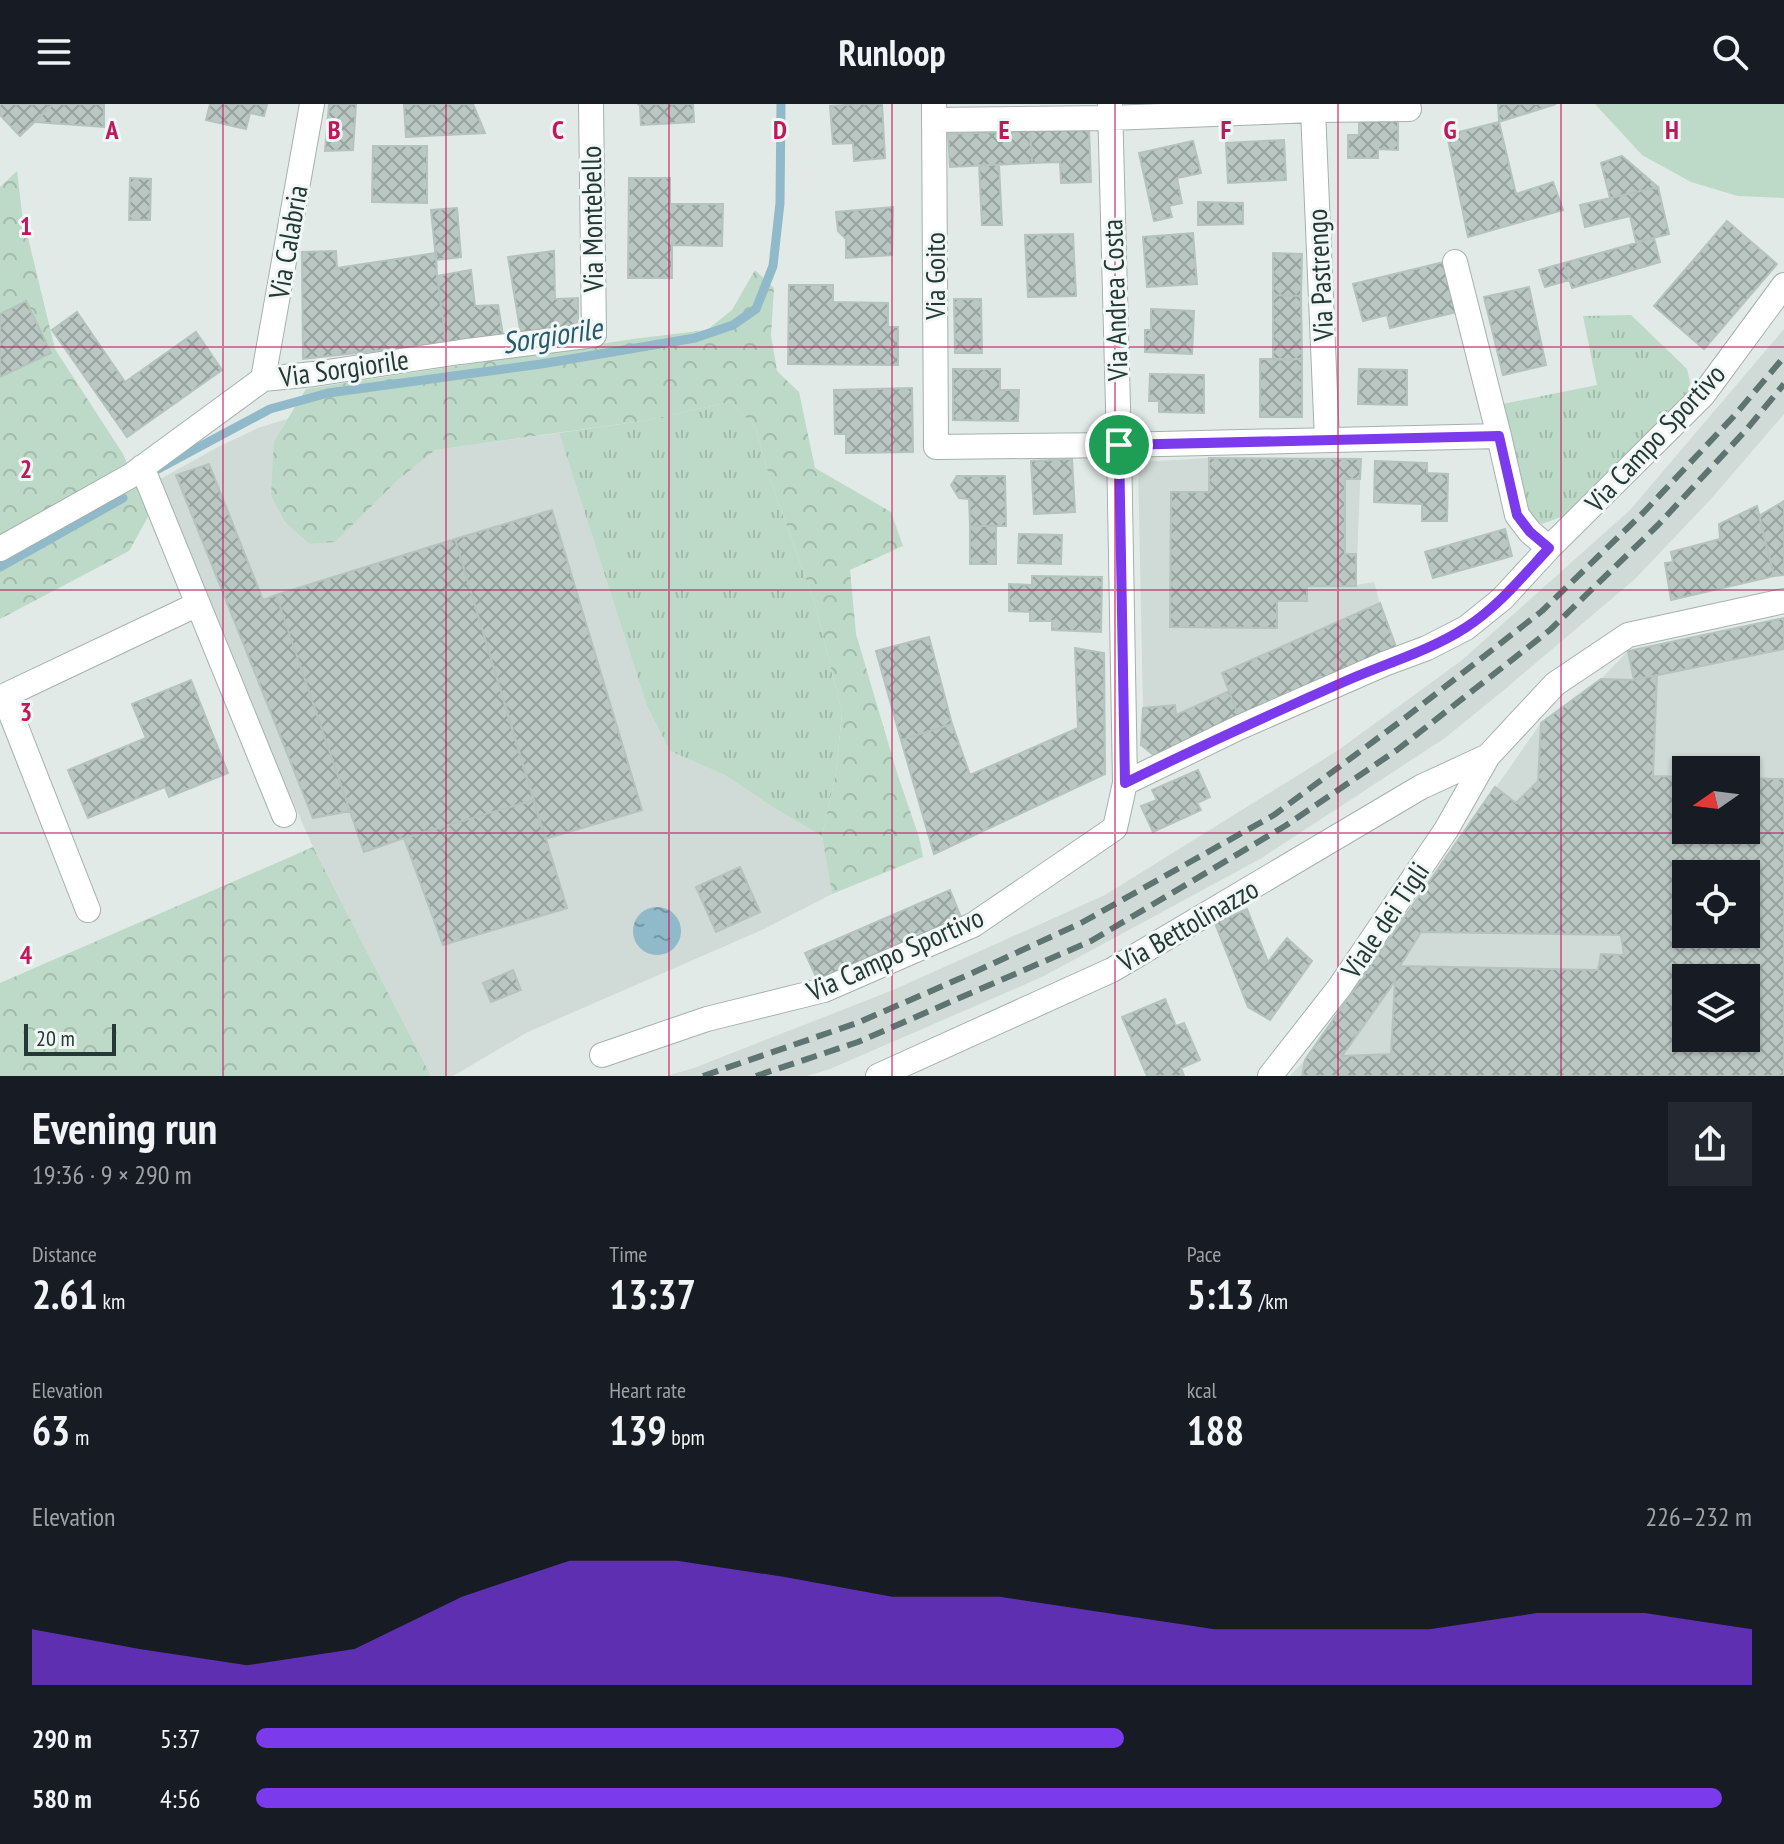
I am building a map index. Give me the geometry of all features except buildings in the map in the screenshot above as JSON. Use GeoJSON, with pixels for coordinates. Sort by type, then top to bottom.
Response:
{"type":"FeatureCollection","features":[{"type":"Feature","properties":{"kind":"street","name":"Via Calabria"},"geometry":{"type":"LineString","coordinates":[[263,379],[312,104]]}},
{"type":"Feature","properties":{"kind":"street","name":"Via Montebello"},"geometry":{"type":"LineString","coordinates":[[591,104],[594,335]]}},
{"type":"Feature","properties":{"kind":"street"},"geometry":{"type":"LineString","coordinates":[[934,112],[1409,109]]}},
{"type":"Feature","properties":{"kind":"street","name":"Via Pastrengo"},"geometry":{"type":"LineString","coordinates":[[1313,110],[1327,440]]}},
{"type":"Feature","properties":{"kind":"street","name":"Via Andrea Costa"},"geometry":{"type":"LineString","coordinates":[[1110,111],[1125,783]]}},
{"type":"Feature","properties":{"kind":"street","name":"Via Goito"},"geometry":{"type":"LineString","coordinates":[[934,112],[936,447],[1119,445]]}},
{"type":"Feature","properties":{"kind":"street"},"geometry":{"type":"LineString","coordinates":[[1455,262],[1517,515],[1530,532],[1549,548]]}},
{"type":"Feature","properties":{"kind":"street","name":"Via Campo Sportivo"},"geometry":{"type":"LineString","coordinates":[[602,1055],[707,1019],[824,990],[973,925],[1115,828],[1125,783],[1238,728],[1427,648],[1466,628],[1502,599],[1703,395],[1784,285]]}},
{"type":"Feature","properties":{"kind":"street","name":"Via Sorgiorile"},"geometry":{"type":"LineString","coordinates":[[0,549],[142,467],[263,379],[594,335]]}},
{"type":"Feature","properties":{"kind":"street"},"geometry":{"type":"LineString","coordinates":[[1119,445],[1499,436]]}},
{"type":"Feature","properties":{"kind":"street"},"geometry":{"type":"LineString","coordinates":[[142,467],[284,815]]}},
{"type":"Feature","properties":{"kind":"street"},"geometry":{"type":"LineString","coordinates":[[1488,756],[1555,684],[1628,635],[1784,601]]}},
{"type":"Feature","properties":{"kind":"street"},"geometry":{"type":"LineString","coordinates":[[88,910],[4,696],[198,604]]}},
{"type":"Feature","properties":{"kind":"street","name":"Via Bettolinazzo"},"geometry":{"type":"LineString","coordinates":[[878,1076],[1112,970],[1421,787],[1488,756]]}},
{"type":"Feature","properties":{"kind":"street","name":"Viale dei Tigli"},"geometry":{"type":"LineString","coordinates":[[1270,1076],[1339,988],[1446,830],[1488,756]]}},
{"type":"Feature","properties":{"kind":"shaded area"},"geometry":{"type":"Polygon","coordinates":[[[1784,329],[1784,414],[1711,499],[1635,579],[1445,738],[1260,859],[1042,977],[830,1069],[807,1076],[666,1076],[694,1068],[893,990],[1105,895],[1337,751],[1461,661],[1630,510],[1784,329]]]}},
{"type":"Feature","properties":{"kind":"shaded area"},"geometry":{"type":"Polygon","coordinates":[[[287,419],[274,441],[310,544],[334,542],[398,480],[435,450],[559,433],[647,706],[670,751],[725,775],[822,836],[832,894],[764,929],[528,1032],[453,1076],[431,1076],[313,847],[153,483],[218,447],[258,428],[287,419]]]}},
{"type":"Feature","properties":{"kind":"shaded area"},"geometry":{"type":"Polygon","coordinates":[[[1209,458],[1361,459],[1356,585],[1374,582],[1380,604],[1160,760],[1141,745],[1138,462],[1209,458]]]}},
{"type":"Feature","properties":{"kind":"shaded area"},"geometry":{"type":"Polygon","coordinates":[[[1784,618],[1784,1076],[1290,1076],[1305,1060],[1541,723],[1601,679],[1628,651],[1784,618]]]}},
{"type":"Feature","properties":{"kind":"green space"},"geometry":{"type":"Polygon","coordinates":[[[1595,104],[1784,104],[1784,198],[1738,196],[1691,182],[1642,155],[1595,104]]]}},
{"type":"Feature","properties":{"kind":"green space"},"geometry":{"type":"Polygon","coordinates":[[[17,171],[22,213],[55,349],[123,454],[149,515],[129,551],[0,619],[0,187],[17,171]]]}},
{"type":"Feature","properties":{"kind":"green space"},"geometry":{"type":"Polygon","coordinates":[[[755,270],[774,288],[771,335],[777,371],[799,392],[815,468],[891,512],[903,546],[850,570],[856,634],[923,857],[832,894],[822,836],[836,773],[842,713],[815,604],[769,476],[755,426],[730,402],[642,421],[435,450],[398,480],[335,542],[310,544],[285,522],[271,495],[274,441],[306,389],[707,330],[732,310],[755,270]]]}},
{"type":"Feature","properties":{"kind":"green space"},"geometry":{"type":"Polygon","coordinates":[[[1631,315],[1687,369],[1692,391],[1564,516],[1542,524],[1528,517],[1503,404],[1597,385],[1583,316],[1631,315]]]}},
{"type":"Feature","properties":{"kind":"green space"},"geometry":{"type":"Polygon","coordinates":[[[730,402],[755,426],[769,476],[815,604],[842,713],[836,773],[822,836],[725,775],[670,751],[647,706],[559,433],[642,421],[730,402]]]}},
{"type":"Feature","properties":{"kind":"green space"},"geometry":{"type":"Polygon","coordinates":[[[313,847],[431,1076],[0,1076],[0,983],[313,847]]]}},
{"type":"Feature","properties":{"kind":"water"},"geometry":{"type":"Polygon","coordinates":[[[657,907],[674,914],[681,931],[674,948],[657,955],[640,948],[633,931],[640,914],[657,907]]]}},
{"type":"Feature","properties":{"kind":"waterway","name":"Sorgiorile"},"geometry":{"type":"LineString","coordinates":[[158,469],[270,409],[328,393],[541,364],[695,338],[733,325],[756,309],[773,266],[780,203],[781,104]]}},
{"type":"Feature","properties":{"kind":"waterway","name":"Sorgiorile"},"geometry":{"type":"LineString","coordinates":[[0,567],[123,498]]}},
{"type":"Feature","properties":{"kind":"railway"},"geometry":{"type":"LineString","coordinates":[[703,1076],[857,1023],[968,975],[1081,923],[1274,815],[1542,611],[1644,512],[1734,416],[1784,357]]}},
{"type":"Feature","properties":{"kind":"railway"},"geometry":{"type":"LineString","coordinates":[[756,1076],[858,1042],[1091,941],[1285,826],[1397,750],[1550,630],[1658,525],[1784,384]]}},
{"type":"Feature","properties":{"kind":"route"},"geometry":{"type":"LineString","coordinates":[[1499,436],[1517,515],[1530,532],[1549,548],[1502,599],[1466,628],[1427,648],[1238,728],[1125,783],[1119,445],[1499,436]]}}]}
